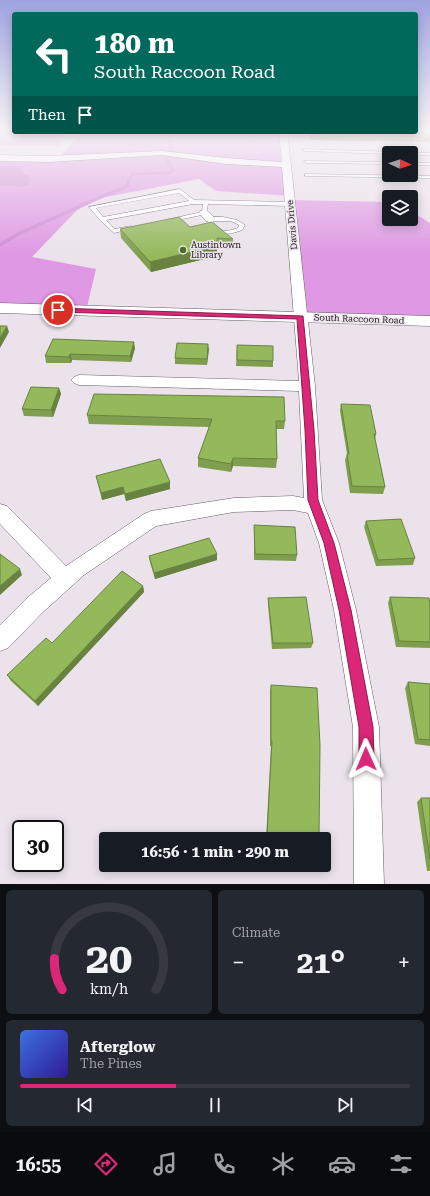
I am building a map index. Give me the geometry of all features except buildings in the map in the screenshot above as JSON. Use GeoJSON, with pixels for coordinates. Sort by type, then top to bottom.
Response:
{"type":"FeatureCollection","features":[{"type":"Feature","properties":{"kind":"street","name":"Davis Drive"},"geometry":{"type":"LineString","coordinates":[[288,172],[307,386],[313,500],[329,543],[345,610],[366,727],[369,884]]}},
{"type":"Feature","properties":{"kind":"street","name":"South Raccoon Road"},"geometry":{"type":"LineString","coordinates":[[0,308],[430,321]]}},
{"type":"Feature","properties":{"kind":"street"},"geometry":{"type":"LineString","coordinates":[[79,380],[307,386]]}},
{"type":"Feature","properties":{"kind":"street"},"geometry":{"type":"LineString","coordinates":[[0,640],[34,606],[77,569],[151,519],[234,505],[293,503],[315,507]]}},
{"type":"Feature","properties":{"kind":"street"},"geometry":{"type":"LineString","coordinates":[[0,511],[65,579]]}},
{"type":"Feature","properties":{"kind":"lane"},"geometry":{"type":"LineString","coordinates":[[307,175],[430,177]]}},
{"type":"Feature","properties":{"kind":"lane"},"geometry":{"type":"LineString","coordinates":[[136,227],[114,231],[92,207],[180,191],[193,202]]}},
{"type":"Feature","properties":{"kind":"lane"},"geometry":{"type":"LineString","coordinates":[[102,218],[193,202],[290,204]]}},
{"type":"Feature","properties":{"kind":"lane"},"geometry":{"type":"LineString","coordinates":[[166,221],[207,216],[239,222],[242,225],[240,229],[235,231],[220,232],[214,229],[211,226],[207,216],[206,203]]}},
{"type":"Feature","properties":{"kind":"shaded area"},"geometry":{"type":"Polygon","coordinates":[[[0,172],[24,172],[31,179],[28,186],[0,186],[0,172]]]}},
{"type":"Feature","properties":{"kind":"shaded area"},"geometry":{"type":"Polygon","coordinates":[[[24,172],[287,172],[290,196],[216,191],[199,179],[101,198],[77,210],[32,257],[96,269],[86,311],[0,308],[0,186],[28,186],[26,174],[24,172]]]}},
{"type":"Feature","properties":{"kind":"shaded area"},"geometry":{"type":"Polygon","coordinates":[[[290,200],[382,202],[382,226],[418,226],[418,215],[430,223],[430,321],[300,317],[290,200]]]}},
{"type":"Feature","properties":{"kind":"waterway"},"geometry":{"type":"LineString","coordinates":[[100,197],[128,186],[128,180],[133,174],[169,172]]}},
{"type":"Feature","properties":{"kind":"waterway"},"geometry":{"type":"LineString","coordinates":[[0,245],[18,234],[103,196]]}},
{"type":"Feature","properties":{"kind":"place","name":"Austintown Library"},"geometry":{"type":"Point","coordinates":[183,250]}},
{"type":"Feature","properties":{"kind":"route"},"geometry":{"type":"LineString","coordinates":[[58,310],[300,317],[310,430],[313,500],[329,543],[345,610],[366,727],[366,759]]}}]}
